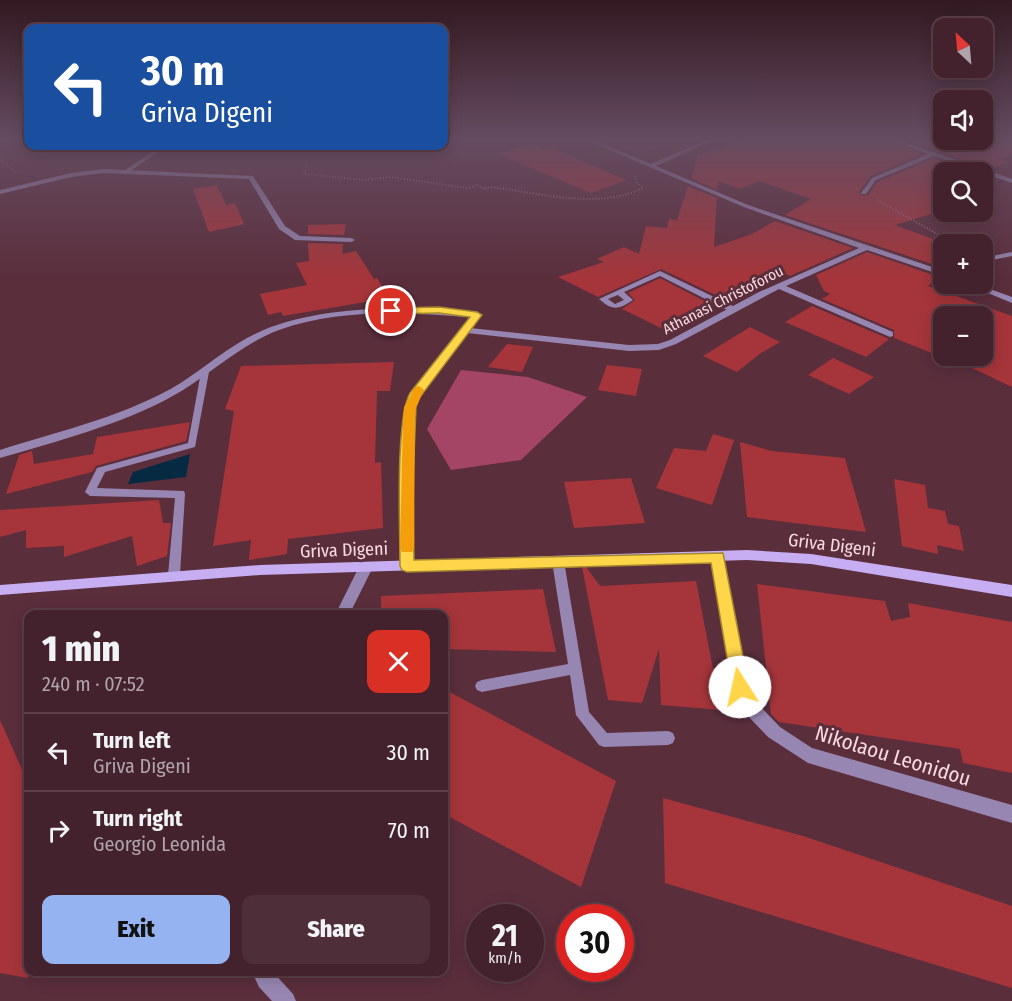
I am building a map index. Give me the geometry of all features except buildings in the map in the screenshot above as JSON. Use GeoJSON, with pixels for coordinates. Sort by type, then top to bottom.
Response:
{"type":"FeatureCollection","features":[{"type":"Feature","properties":{"kind":"main road","name":"Griva Digeni"},"geometry":{"type":"LineString","coordinates":[[0,590],[174,575],[747,555],[811,559],[1012,591]]}},
{"type":"Feature","properties":{"kind":"street"},"geometry":{"type":"LineString","coordinates":[[0,192],[30,185]]}},
{"type":"Feature","properties":{"kind":"street"},"geometry":{"type":"LineString","coordinates":[[255,185],[282,227],[298,238],[351,240]]}},
{"type":"Feature","properties":{"kind":"street"},"geometry":{"type":"LineString","coordinates":[[695,185],[746,206],[933,270]]}},
{"type":"Feature","properties":{"kind":"street"},"geometry":{"type":"LineString","coordinates":[[864,193],[870,185]]}},
{"type":"Feature","properties":{"kind":"street","name":"Athanasi Christoforou"},"geometry":{"type":"LineString","coordinates":[[463,330],[644,348],[673,342],[779,286],[867,247]]}},
{"type":"Feature","properties":{"kind":"street"},"geometry":{"type":"LineString","coordinates":[[993,258],[1012,254]]}},
{"type":"Feature","properties":{"kind":"street"},"geometry":{"type":"LineString","coordinates":[[779,286],[890,334]]}},
{"type":"Feature","properties":{"kind":"street"},"geometry":{"type":"LineString","coordinates":[[993,293],[1012,300]]}},
{"type":"Feature","properties":{"kind":"street"},"geometry":{"type":"LineString","coordinates":[[0,454],[137,409],[166,396],[258,336],[309,321],[408,310],[439,310],[477,315],[463,330],[414,396],[410,407],[407,566]]}},
{"type":"Feature","properties":{"kind":"street","name":"Nikolaou Leonidou"},"geometry":{"type":"LineString","coordinates":[[718,557],[740,687],[752,709],[774,732],[808,755],[1012,814]]}},
{"type":"Feature","properties":{"kind":"street"},"geometry":{"type":"LineString","coordinates":[[344,610],[366,567]]}},
{"type":"Feature","properties":{"kind":"street"},"geometry":{"type":"LineString","coordinates":[[264,976],[286,1001]]}},
{"type":"Feature","properties":{"kind":"lane"},"geometry":{"type":"LineString","coordinates":[[619,292],[660,273],[734,310]]}},
{"type":"Feature","properties":{"kind":"lane"},"geometry":{"type":"LineString","coordinates":[[174,575],[180,494],[90,492],[101,470],[192,445],[205,372]]}},
{"type":"Feature","properties":{"kind":"lane"},"geometry":{"type":"LineString","coordinates":[[558,561],[583,715],[604,740],[668,738]]}},
{"type":"Feature","properties":{"kind":"lane"},"geometry":{"type":"LineString","coordinates":[[482,686],[575,668]]}},
{"type":"Feature","properties":{"kind":"path"},"geometry":{"type":"LineString","coordinates":[[444,185],[467,188],[478,185],[484,189],[491,187],[572,195],[623,197],[643,189],[639,185]]}},
{"type":"Feature","properties":{"kind":"path"},"geometry":{"type":"LineString","coordinates":[[864,193],[936,234]]}},
{"type":"Feature","properties":{"kind":"shaded area"},"geometry":{"type":"Polygon","coordinates":[[[461,370],[528,377],[587,397],[521,460],[451,470],[427,429],[461,370]]]}},
{"type":"Feature","properties":{"kind":"water"},"geometry":{"type":"Polygon","coordinates":[[[190,454],[186,477],[128,484],[133,472],[190,454]]]}},
{"type":"Feature","properties":{"kind":"slow traffic"},"geometry":{"type":"LineString","coordinates":[[407,548],[409,418],[410,407],[419,390]]}},
{"type":"Feature","properties":{"kind":"route"},"geometry":{"type":"LineString","coordinates":[[391,311],[439,310],[477,315],[463,330],[414,396],[410,407],[407,566],[718,557],[740,687]]}}]}
